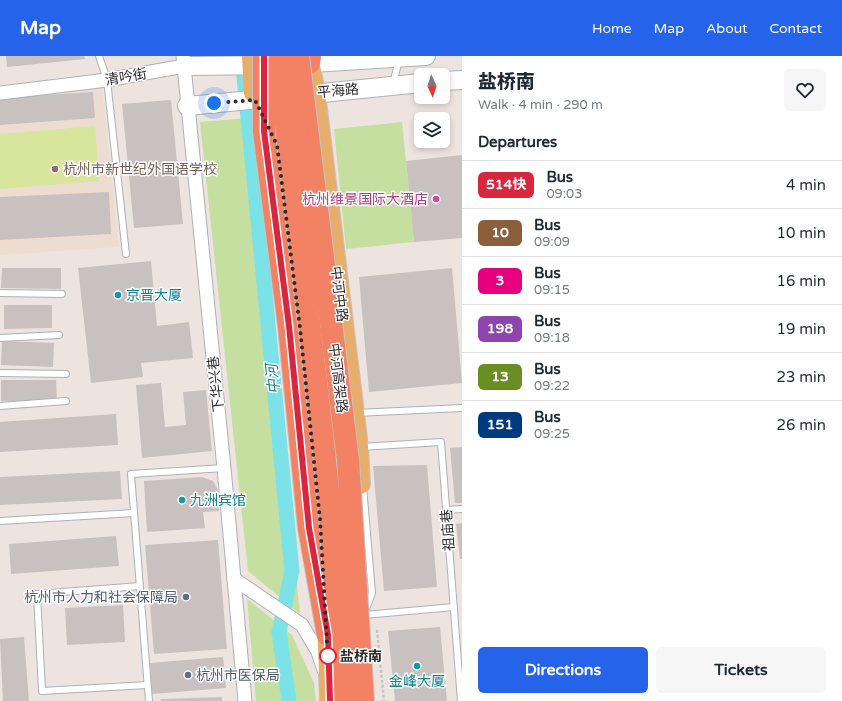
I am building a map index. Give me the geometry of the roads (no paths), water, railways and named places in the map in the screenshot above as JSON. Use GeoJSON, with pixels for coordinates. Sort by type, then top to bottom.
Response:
{"type":"FeatureCollection","features":[{"type":"Feature","properties":{"kind":"highway","name":"中河高架路"},"geometry":{"type":"LineString","coordinates":[[278,56],[325,463],[343,701]]}},
{"type":"Feature","properties":{"kind":"highway","name":"中河高架路"},"geometry":{"type":"LineString","coordinates":[[306,58],[348,460],[363,701]]}},
{"type":"Feature","properties":{"kind":"highway"},"geometry":{"type":"LineString","coordinates":[[256,59],[289,326],[309,528],[328,635]]}},
{"type":"Feature","properties":{"kind":"main road","name":"平海路"},"geometry":{"type":"LineString","coordinates":[[256,59],[426,56]]}},
{"type":"Feature","properties":{"kind":"main road","name":"中河中路"},"geometry":{"type":"LineString","coordinates":[[306,58],[315,93],[358,447],[364,615],[373,701]]}},
{"type":"Feature","properties":{"kind":"main road","name":"清吟街"},"geometry":{"type":"LineString","coordinates":[[184,61],[256,59]]}},
{"type":"Feature","properties":{"kind":"main road"},"geometry":{"type":"LineString","coordinates":[[256,59],[255,100],[277,145],[300,328],[319,512],[328,635],[329,692]]}},
{"type":"Feature","properties":{"kind":"main road"},"geometry":{"type":"LineString","coordinates":[[450,81],[462,80]]}},
{"type":"Feature","properties":{"kind":"main road","name":"平海路"},"geometry":{"type":"LineString","coordinates":[[255,100],[414,84]]}},
{"type":"Feature","properties":{"kind":"main road"},"geometry":{"type":"LineString","coordinates":[[187,106],[255,100]]}},
{"type":"Feature","properties":{"kind":"street","name":"清吟街"},"geometry":{"type":"LineString","coordinates":[[0,93],[107,80],[184,61]]}},
{"type":"Feature","properties":{"kind":"street","name":"下华兴巷"},"geometry":{"type":"LineString","coordinates":[[184,61],[187,106],[224,468],[245,701]]}},
{"type":"Feature","properties":{"kind":"street"},"geometry":{"type":"LineString","coordinates":[[234,579],[302,625],[318,652],[329,692]]}},
{"type":"Feature","properties":{"kind":"lane"},"geometry":{"type":"LineString","coordinates":[[99,56],[107,80],[126,254]]}},
{"type":"Feature","properties":{"kind":"lane"},"geometry":{"type":"LineString","coordinates":[[393,86],[400,57]]}},
{"type":"Feature","properties":{"kind":"lane"},"geometry":{"type":"LineString","coordinates":[[0,293],[62,294]]}},
{"type":"Feature","properties":{"kind":"lane"},"geometry":{"type":"LineString","coordinates":[[0,338],[59,335]]}},
{"type":"Feature","properties":{"kind":"lane"},"geometry":{"type":"LineString","coordinates":[[0,373],[66,374]]}},
{"type":"Feature","properties":{"kind":"lane"},"geometry":{"type":"LineString","coordinates":[[0,406],[66,401]]}},
{"type":"Feature","properties":{"kind":"lane"},"geometry":{"type":"LineString","coordinates":[[354,413],[462,408]]}},
{"type":"Feature","properties":{"kind":"lane","name":"祖庙巷"},"geometry":{"type":"LineString","coordinates":[[358,447],[441,442],[461,701]]}},
{"type":"Feature","properties":{"kind":"lane"},"geometry":{"type":"LineString","coordinates":[[149,701],[131,474],[224,468]]}},
{"type":"Feature","properties":{"kind":"lane"},"geometry":{"type":"LineString","coordinates":[[446,510],[462,509]]}},
{"type":"Feature","properties":{"kind":"lane"},"geometry":{"type":"LineString","coordinates":[[0,520],[134,513]]}},
{"type":"Feature","properties":{"kind":"lane"},"geometry":{"type":"LineString","coordinates":[[140,586],[37,594],[42,691],[148,685]]}},
{"type":"Feature","properties":{"kind":"lane"},"geometry":{"type":"LineString","coordinates":[[364,615],[454,607]]}},
{"type":"Feature","properties":{"kind":"waterway","name":"中河"},"geometry":{"type":"LineString","coordinates":[[242,56],[292,571],[279,632],[289,701]]}},
{"type":"Feature","properties":{"kind":"place","name":"杭州市新世纪外国语学校"},"geometry":{"type":"Point","coordinates":[55,169]}},
{"type":"Feature","properties":{"kind":"place","name":"杭州维景国际大酒店"},"geometry":{"type":"Point","coordinates":[436,199]}},
{"type":"Feature","properties":{"kind":"place","name":"京晋大厦"},"geometry":{"type":"Point","coordinates":[118,295]}},
{"type":"Feature","properties":{"kind":"place","name":"九洲宾馆"},"geometry":{"type":"Point","coordinates":[182,500]}},
{"type":"Feature","properties":{"kind":"place","name":"杭州市人力和社会保障局"},"geometry":{"type":"Point","coordinates":[186,597]}},
{"type":"Feature","properties":{"kind":"place","name":"盐桥南"},"geometry":{"type":"Point","coordinates":[328,656]}},
{"type":"Feature","properties":{"kind":"place","name":"金峰大厦"},"geometry":{"type":"Point","coordinates":[417,666]}},
{"type":"Feature","properties":{"kind":"place","name":"杭州市医保局"},"geometry":{"type":"Point","coordinates":[188,675]}}]}
